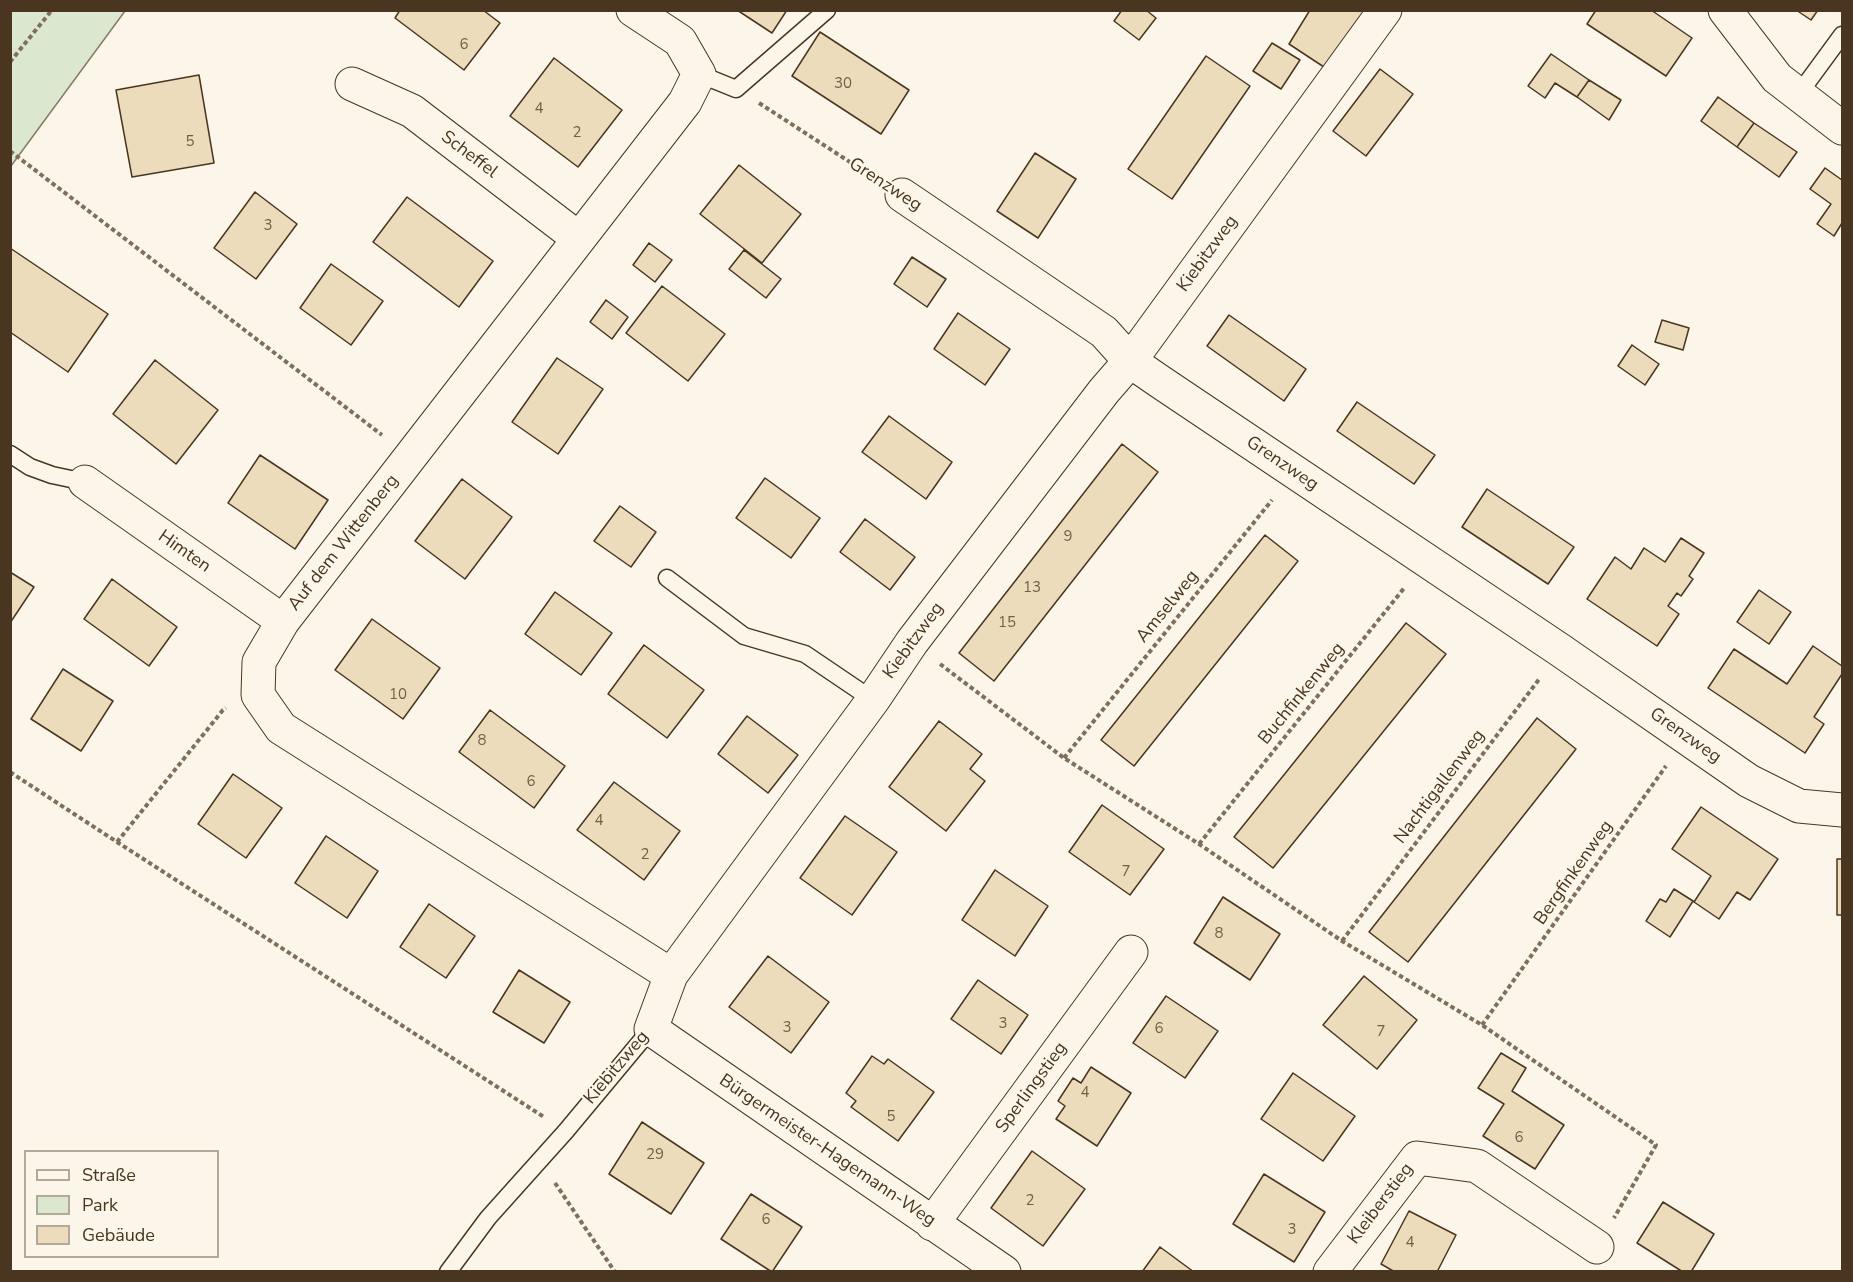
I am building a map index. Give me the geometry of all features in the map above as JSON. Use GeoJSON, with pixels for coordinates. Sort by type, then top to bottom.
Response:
{"type":"FeatureCollection","features":[{"type":"Feature","properties":{"kind":"street"},"geometry":{"type":"LineString","coordinates":[[633,10],[680,41],[699,74]]}},
{"type":"Feature","properties":{"kind":"street","name":"Kiebitzweg"},"geometry":{"type":"LineString","coordinates":[[651,1029],[671,975],[873,700],[912,642],[1097,400],[1130,361],[1385,10]]}},
{"type":"Feature","properties":{"kind":"street"},"geometry":{"type":"LineString","coordinates":[[1725,10],[1777,78],[1842,128]]}},
{"type":"Feature","properties":{"kind":"street","name":"Auf dem Wittenberg"},"geometry":{"type":"LineString","coordinates":[[258,695],[260,662],[283,621],[685,102],[699,74]]}},
{"type":"Feature","properties":{"kind":"street","name":"Scheffel"},"geometry":{"type":"LineString","coordinates":[[352,84],[412,111],[578,238]]}},
{"type":"Feature","properties":{"kind":"street","name":"Grenzweg"},"geometry":{"type":"LineString","coordinates":[[902,195],[1104,332],[1130,361],[1687,736],[1749,781],[1800,806],[1842,810]]}},
{"type":"Feature","properties":{"kind":"street","name":"Himten"},"geometry":{"type":"LineString","coordinates":[[85,482],[283,621]]}},
{"type":"Feature","properties":{"kind":"street"},"geometry":{"type":"LineString","coordinates":[[258,695],[281,728],[671,975]]}},
{"type":"Feature","properties":{"kind":"street","name":"Sperlingstieg"},"geometry":{"type":"LineString","coordinates":[[932,1224],[1131,952]]}},
{"type":"Feature","properties":{"kind":"street","name":"Bürgermeister-Hagemann-Weg"},"geometry":{"type":"LineString","coordinates":[[651,1029],[1004,1272]]}},
{"type":"Feature","properties":{"kind":"street","name":"Kleiberstieg"},"geometry":{"type":"LineString","coordinates":[[1330,1272],[1417,1158],[1477,1166],[1598,1247]]}},
{"type":"Feature","properties":{"kind":"lane"},"geometry":{"type":"LineString","coordinates":[[699,74],[736,89],[827,10]]}},
{"type":"Feature","properties":{"kind":"lane"},"geometry":{"type":"LineString","coordinates":[[1798,95],[1842,35]]}},
{"type":"Feature","properties":{"kind":"lane"},"geometry":{"type":"LineString","coordinates":[[10,454],[30,467],[52,475],[85,482]]}},
{"type":"Feature","properties":{"kind":"lane"},"geometry":{"type":"LineString","coordinates":[[668,578],[744,636],[805,654],[873,700]]}},
{"type":"Feature","properties":{"kind":"lane","name":"Kiebitzweg"},"geometry":{"type":"LineString","coordinates":[[448,1272],[488,1218],[566,1131],[651,1029]]}},
{"type":"Feature","properties":{"kind":"path"},"geometry":{"type":"LineString","coordinates":[[10,62],[52,10]]}},
{"type":"Feature","properties":{"kind":"path","name":"Grenzweg"},"geometry":{"type":"LineString","coordinates":[[736,89],[902,195]]}},
{"type":"Feature","properties":{"kind":"path"},"geometry":{"type":"LineString","coordinates":[[10,151],[412,457]]}},
{"type":"Feature","properties":{"kind":"path","name":"Amselweg"},"geometry":{"type":"LineString","coordinates":[[1064,758],[1294,472]]}},
{"type":"Feature","properties":{"kind":"path","name":"Buchfinkenweg"},"geometry":{"type":"LineString","coordinates":[[1199,844],[1426,560]]}},
{"type":"Feature","properties":{"kind":"path"},"geometry":{"type":"LineString","coordinates":[[912,642],[1064,758],[1199,844],[1342,941],[1482,1025],[1656,1145],[1598,1247]]}},
{"type":"Feature","properties":{"kind":"path","name":"Nachtigallenweg"},"geometry":{"type":"LineString","coordinates":[[1342,941],[1560,650]]}},
{"type":"Feature","properties":{"kind":"path"},"geometry":{"type":"LineString","coordinates":[[117,842],[223,710],[258,695]]}},
{"type":"Feature","properties":{"kind":"path","name":"Bergfinkenweg"},"geometry":{"type":"LineString","coordinates":[[1482,1025],[1687,736]]}},
{"type":"Feature","properties":{"kind":"path"},"geometry":{"type":"LineString","coordinates":[[10,772],[566,1131]]}},
{"type":"Feature","properties":{"kind":"path"},"geometry":{"type":"LineString","coordinates":[[540,1160],[615,1272]]}},
{"type":"Feature","properties":{"kind":"green space"},"geometry":{"type":"Polygon","coordinates":[[[10,11],[125,11],[11,166],[10,11]]]}},
{"type":"Feature","properties":{"kind":"building"},"geometry":{"type":"Polygon","coordinates":[[[400,10],[483,10],[500,23],[464,70],[395,18],[400,10]]]}},
{"type":"Feature","properties":{"kind":"building"},"geometry":{"type":"Polygon","coordinates":[[[737,10],[787,10],[772,33],[737,10]]]}},
{"type":"Feature","properties":{"kind":"building"},"geometry":{"type":"Polygon","coordinates":[[[1122,10],[1146,10],[1156,18],[1139,40],[1114,21],[1122,10]]]}},
{"type":"Feature","properties":{"kind":"building"},"geometry":{"type":"Polygon","coordinates":[[[1310,10],[1365,10],[1327,69],[1289,44],[1310,10]]]}},
{"type":"Feature","properties":{"kind":"building"},"geometry":{"type":"Polygon","coordinates":[[[1596,10],[1651,10],[1692,38],[1666,76],[1587,24],[1596,10]]]}},
{"type":"Feature","properties":{"kind":"building"},"geometry":{"type":"Polygon","coordinates":[[[1796,10],[1818,10],[1811,20],[1796,10]]]}},
{"type":"Feature","properties":{"kind":"building"},"geometry":{"type":"Polygon","coordinates":[[[820,32],[909,90],[881,134],[792,76],[820,32]]]}},
{"type":"Feature","properties":{"kind":"building"},"geometry":{"type":"Polygon","coordinates":[[[1272,43],[1300,60],[1281,89],[1253,71],[1272,43]]]}},
{"type":"Feature","properties":{"kind":"building"},"geometry":{"type":"Polygon","coordinates":[[[1551,54],[1589,80],[1577,97],[1555,83],[1545,98],[1528,86],[1551,54]]]}},
{"type":"Feature","properties":{"kind":"building"},"geometry":{"type":"Polygon","coordinates":[[[1206,56],[1250,86],[1172,199],[1128,169],[1206,56]]]}},
{"type":"Feature","properties":{"kind":"building"},"geometry":{"type":"Polygon","coordinates":[[[554,58],[622,110],[578,167],[510,116],[554,58]]]}},
{"type":"Feature","properties":{"kind":"building"},"geometry":{"type":"Polygon","coordinates":[[[1380,69],[1413,94],[1366,156],[1333,131],[1380,69]]]}},
{"type":"Feature","properties":{"kind":"building"},"geometry":{"type":"Polygon","coordinates":[[[199,75],[214,163],[132,177],[116,90],[199,75]]]}},
{"type":"Feature","properties":{"kind":"building"},"geometry":{"type":"Polygon","coordinates":[[[1589,80],[1621,100],[1609,120],[1577,97],[1589,80]]]}},
{"type":"Feature","properties":{"kind":"building"},"geometry":{"type":"Polygon","coordinates":[[[1718,97],[1754,123],[1737,147],[1701,121],[1718,97]]]}},
{"type":"Feature","properties":{"kind":"building"},"geometry":{"type":"Polygon","coordinates":[[[1754,123],[1797,152],[1779,177],[1737,147],[1754,123]]]}},
{"type":"Feature","properties":{"kind":"building"},"geometry":{"type":"Polygon","coordinates":[[[1035,153],[1076,179],[1038,238],[997,211],[1035,153]]]}},
{"type":"Feature","properties":{"kind":"building"},"geometry":{"type":"Polygon","coordinates":[[[739,165],[801,214],[762,263],[700,214],[739,165]]]}},
{"type":"Feature","properties":{"kind":"building"},"geometry":{"type":"Polygon","coordinates":[[[1825,168],[1842,180],[1842,223],[1834,236],[1817,224],[1831,204],[1810,189],[1825,168]]]}},
{"type":"Feature","properties":{"kind":"building"},"geometry":{"type":"Polygon","coordinates":[[[255,192],[297,224],[256,279],[214,248],[255,192]]]}},
{"type":"Feature","properties":{"kind":"building"},"geometry":{"type":"Polygon","coordinates":[[[407,197],[493,261],[459,307],[373,242],[407,197]]]}},
{"type":"Feature","properties":{"kind":"building"},"geometry":{"type":"Polygon","coordinates":[[[649,243],[672,260],[655,282],[633,265],[649,243]]]}},
{"type":"Feature","properties":{"kind":"building"},"geometry":{"type":"Polygon","coordinates":[[[10,248],[108,314],[68,372],[10,332],[10,248]]]}},
{"type":"Feature","properties":{"kind":"building"},"geometry":{"type":"Polygon","coordinates":[[[744,250],[781,279],[766,298],[729,269],[744,250]]]}},
{"type":"Feature","properties":{"kind":"building"},"geometry":{"type":"Polygon","coordinates":[[[912,257],[946,279],[927,307],[894,284],[912,257]]]}},
{"type":"Feature","properties":{"kind":"building"},"geometry":{"type":"Polygon","coordinates":[[[331,264],[383,301],[351,345],[300,308],[331,264]]]}},
{"type":"Feature","properties":{"kind":"building"},"geometry":{"type":"Polygon","coordinates":[[[662,286],[725,334],[688,381],[626,333],[662,286]]]}},
{"type":"Feature","properties":{"kind":"building"},"geometry":{"type":"Polygon","coordinates":[[[606,300],[628,317],[612,339],[590,322],[606,300]]]}},
{"type":"Feature","properties":{"kind":"building"},"geometry":{"type":"Polygon","coordinates":[[[958,313],[1010,349],[985,385],[934,349],[958,313]]]}},
{"type":"Feature","properties":{"kind":"building"},"geometry":{"type":"Polygon","coordinates":[[[1229,315],[1306,369],[1284,401],[1207,346],[1229,315]]]}},
{"type":"Feature","properties":{"kind":"building"},"geometry":{"type":"Polygon","coordinates":[[[1662,320],[1689,328],[1683,350],[1655,342],[1662,320]]]}},
{"type":"Feature","properties":{"kind":"building"},"geometry":{"type":"Polygon","coordinates":[[[1632,345],[1659,364],[1645,385],[1618,366],[1632,345]]]}},
{"type":"Feature","properties":{"kind":"building"},"geometry":{"type":"Polygon","coordinates":[[[557,358],[603,389],[558,454],[512,422],[557,358]]]}},
{"type":"Feature","properties":{"kind":"building"},"geometry":{"type":"Polygon","coordinates":[[[155,360],[218,410],[176,464],[113,414],[155,360]]]}},
{"type":"Feature","properties":{"kind":"building"},"geometry":{"type":"Polygon","coordinates":[[[1357,402],[1435,455],[1414,484],[1337,431],[1357,402]]]}},
{"type":"Feature","properties":{"kind":"building"},"geometry":{"type":"Polygon","coordinates":[[[889,416],[952,462],[926,499],[862,452],[889,416]]]}},
{"type":"Feature","properties":{"kind":"building"},"geometry":{"type":"Polygon","coordinates":[[[1122,444],[1158,472],[994,681],[959,653],[1122,444]]]}},
{"type":"Feature","properties":{"kind":"building"},"geometry":{"type":"Polygon","coordinates":[[[260,455],[328,500],[295,549],[228,503],[260,455]]]}},
{"type":"Feature","properties":{"kind":"building"},"geometry":{"type":"Polygon","coordinates":[[[765,478],[820,518],[791,558],[736,518],[765,478]]]}},
{"type":"Feature","properties":{"kind":"building"},"geometry":{"type":"Polygon","coordinates":[[[462,479],[512,517],[465,579],[415,541],[462,479]]]}},
{"type":"Feature","properties":{"kind":"building"},"geometry":{"type":"Polygon","coordinates":[[[1487,489],[1574,547],[1548,584],[1462,527],[1487,489]]]}},
{"type":"Feature","properties":{"kind":"building"},"geometry":{"type":"Polygon","coordinates":[[[620,506],[656,532],[631,567],[594,541],[620,506]]]}},
{"type":"Feature","properties":{"kind":"building"},"geometry":{"type":"Polygon","coordinates":[[[865,519],[915,557],[890,590],[840,552],[865,519]]]}},
{"type":"Feature","properties":{"kind":"building"},"geometry":{"type":"Polygon","coordinates":[[[1265,535],[1298,561],[1134,766],[1101,740],[1265,535]]]}},
{"type":"Feature","properties":{"kind":"building"},"geometry":{"type":"Polygon","coordinates":[[[1681,538],[1704,553],[1689,576],[1693,579],[1681,596],[1677,593],[1668,606],[1679,614],[1657,646],[1587,599],[1615,557],[1631,569],[1644,548],[1665,562],[1681,538]]]}},
{"type":"Feature","properties":{"kind":"building"},"geometry":{"type":"Polygon","coordinates":[[[10,572],[34,587],[10,623],[10,572]]]}},
{"type":"Feature","properties":{"kind":"building"},"geometry":{"type":"Polygon","coordinates":[[[112,579],[177,627],[149,666],[84,619],[112,579]]]}},
{"type":"Feature","properties":{"kind":"building"},"geometry":{"type":"Polygon","coordinates":[[[1759,590],[1791,612],[1769,644],[1737,622],[1759,590]]]}},
{"type":"Feature","properties":{"kind":"building"},"geometry":{"type":"Polygon","coordinates":[[[555,592],[612,633],[581,675],[525,634],[555,592]]]}},
{"type":"Feature","properties":{"kind":"building"},"geometry":{"type":"Polygon","coordinates":[[[372,619],[440,668],[403,719],[335,670],[372,619]]]}},
{"type":"Feature","properties":{"kind":"building"},"geometry":{"type":"Polygon","coordinates":[[[1406,623],[1446,654],[1273,868],[1234,837],[1406,623]]]}},
{"type":"Feature","properties":{"kind":"building"},"geometry":{"type":"Polygon","coordinates":[[[644,645],[704,690],[667,738],[608,694],[644,645]]]}},
{"type":"Feature","properties":{"kind":"building"},"geometry":{"type":"Polygon","coordinates":[[[1813,646],[1842,666],[1842,674],[1814,717],[1824,724],[1805,753],[1708,688],[1734,649],[1787,684],[1813,646]]]}},
{"type":"Feature","properties":{"kind":"building"},"geometry":{"type":"Polygon","coordinates":[[[63,669],[113,701],[81,751],[31,719],[63,669]]]}},
{"type":"Feature","properties":{"kind":"building"},"geometry":{"type":"Polygon","coordinates":[[[490,710],[565,766],[534,808],[459,752],[490,710]]]}},
{"type":"Feature","properties":{"kind":"building"},"geometry":{"type":"Polygon","coordinates":[[[747,716],[798,755],[768,793],[718,754],[747,716]]]}},
{"type":"Feature","properties":{"kind":"building"},"geometry":{"type":"Polygon","coordinates":[[[1537,718],[1576,749],[1408,962],[1369,932],[1537,718]]]}},
{"type":"Feature","properties":{"kind":"building"},"geometry":{"type":"Polygon","coordinates":[[[939,721],[982,754],[970,769],[985,781],[946,831],[889,787],[939,721]]]}},
{"type":"Feature","properties":{"kind":"building"},"geometry":{"type":"Polygon","coordinates":[[[233,774],[282,808],[246,858],[198,824],[233,774]]]}},
{"type":"Feature","properties":{"kind":"building"},"geometry":{"type":"Polygon","coordinates":[[[614,782],[680,831],[644,880],[577,830],[614,782]]]}},
{"type":"Feature","properties":{"kind":"building"},"geometry":{"type":"Polygon","coordinates":[[[1102,805],[1164,849],[1130,895],[1069,852],[1102,805]]]}},
{"type":"Feature","properties":{"kind":"building"},"geometry":{"type":"Polygon","coordinates":[[[1701,807],[1778,859],[1750,900],[1737,892],[1719,919],[1694,902],[1711,876],[1672,849],[1701,807]]]}},
{"type":"Feature","properties":{"kind":"building"},"geometry":{"type":"Polygon","coordinates":[[[845,816],[897,852],[852,915],[800,878],[845,816]]]}},
{"type":"Feature","properties":{"kind":"building"},"geometry":{"type":"Polygon","coordinates":[[[326,836],[378,871],[347,918],[295,883],[326,836]]]}},
{"type":"Feature","properties":{"kind":"building"},"geometry":{"type":"Polygon","coordinates":[[[1837,859],[1842,859],[1842,915],[1837,915],[1837,859]]]}},
{"type":"Feature","properties":{"kind":"building"},"geometry":{"type":"Polygon","coordinates":[[[995,870],[1048,906],[1015,956],[962,920],[995,870]]]}},
{"type":"Feature","properties":{"kind":"building"},"geometry":{"type":"Polygon","coordinates":[[[1674,889],[1693,901],[1670,937],[1646,921],[1660,899],[1666,902],[1674,889]]]}},
{"type":"Feature","properties":{"kind":"building"},"geometry":{"type":"Polygon","coordinates":[[[1223,897],[1280,934],[1250,980],[1194,943],[1223,897]]]}},
{"type":"Feature","properties":{"kind":"building"},"geometry":{"type":"Polygon","coordinates":[[[429,904],[475,936],[446,978],[400,947],[429,904]]]}},
{"type":"Feature","properties":{"kind":"building"},"geometry":{"type":"Polygon","coordinates":[[[768,956],[829,1002],[791,1053],[729,1007],[768,956]]]}},
{"type":"Feature","properties":{"kind":"building"},"geometry":{"type":"Polygon","coordinates":[[[519,970],[570,1002],[544,1043],[493,1012],[519,970]]]}},
{"type":"Feature","properties":{"kind":"building"},"geometry":{"type":"Polygon","coordinates":[[[1364,976],[1417,1020],[1377,1069],[1323,1025],[1364,976]]]}},
{"type":"Feature","properties":{"kind":"building"},"geometry":{"type":"Polygon","coordinates":[[[978,980],[1028,1015],[1001,1054],[951,1019],[978,980]]]}},
{"type":"Feature","properties":{"kind":"building"},"geometry":{"type":"Polygon","coordinates":[[[1166,996],[1218,1031],[1185,1078],[1133,1043],[1166,996]]]}},
{"type":"Feature","properties":{"kind":"building"},"geometry":{"type":"Polygon","coordinates":[[[1501,1053],[1526,1068],[1512,1091],[1564,1125],[1535,1169],[1483,1136],[1504,1104],[1478,1088],[1501,1053]]]}},
{"type":"Feature","properties":{"kind":"building"},"geometry":{"type":"Polygon","coordinates":[[[872,1056],[884,1064],[888,1059],[934,1092],[898,1141],[851,1107],[856,1101],[846,1093],[872,1056]]]}},
{"type":"Feature","properties":{"kind":"building"},"geometry":{"type":"Polygon","coordinates":[[[1091,1067],[1131,1093],[1097,1146],[1056,1119],[1065,1106],[1058,1101],[1073,1078],[1081,1083],[1091,1067]]]}},
{"type":"Feature","properties":{"kind":"building"},"geometry":{"type":"Polygon","coordinates":[[[1293,1073],[1355,1116],[1323,1161],[1261,1119],[1293,1073]]]}},
{"type":"Feature","properties":{"kind":"building"},"geometry":{"type":"Polygon","coordinates":[[[642,1122],[704,1163],[671,1214],[609,1174],[642,1122]]]}},
{"type":"Feature","properties":{"kind":"building"},"geometry":{"type":"Polygon","coordinates":[[[1032,1151],[1085,1189],[1043,1246],[991,1208],[1032,1151]]]}},
{"type":"Feature","properties":{"kind":"building"},"geometry":{"type":"Polygon","coordinates":[[[1264,1174],[1325,1212],[1294,1262],[1233,1224],[1264,1174]]]}},
{"type":"Feature","properties":{"kind":"building"},"geometry":{"type":"Polygon","coordinates":[[[751,1194],[802,1227],[772,1272],[721,1239],[751,1194]]]}},
{"type":"Feature","properties":{"kind":"building"},"geometry":{"type":"Polygon","coordinates":[[[1663,1202],[1714,1234],[1691,1272],[1683,1272],[1637,1243],[1663,1202]]]}},
{"type":"Feature","properties":{"kind":"building"},"geometry":{"type":"Polygon","coordinates":[[[1409,1211],[1456,1235],[1437,1272],[1395,1272],[1381,1264],[1409,1211]]]}},
{"type":"Feature","properties":{"kind":"building"},"geometry":{"type":"Polygon","coordinates":[[[1160,1247],[1194,1272],[1142,1272],[1160,1247]]]}}]}
